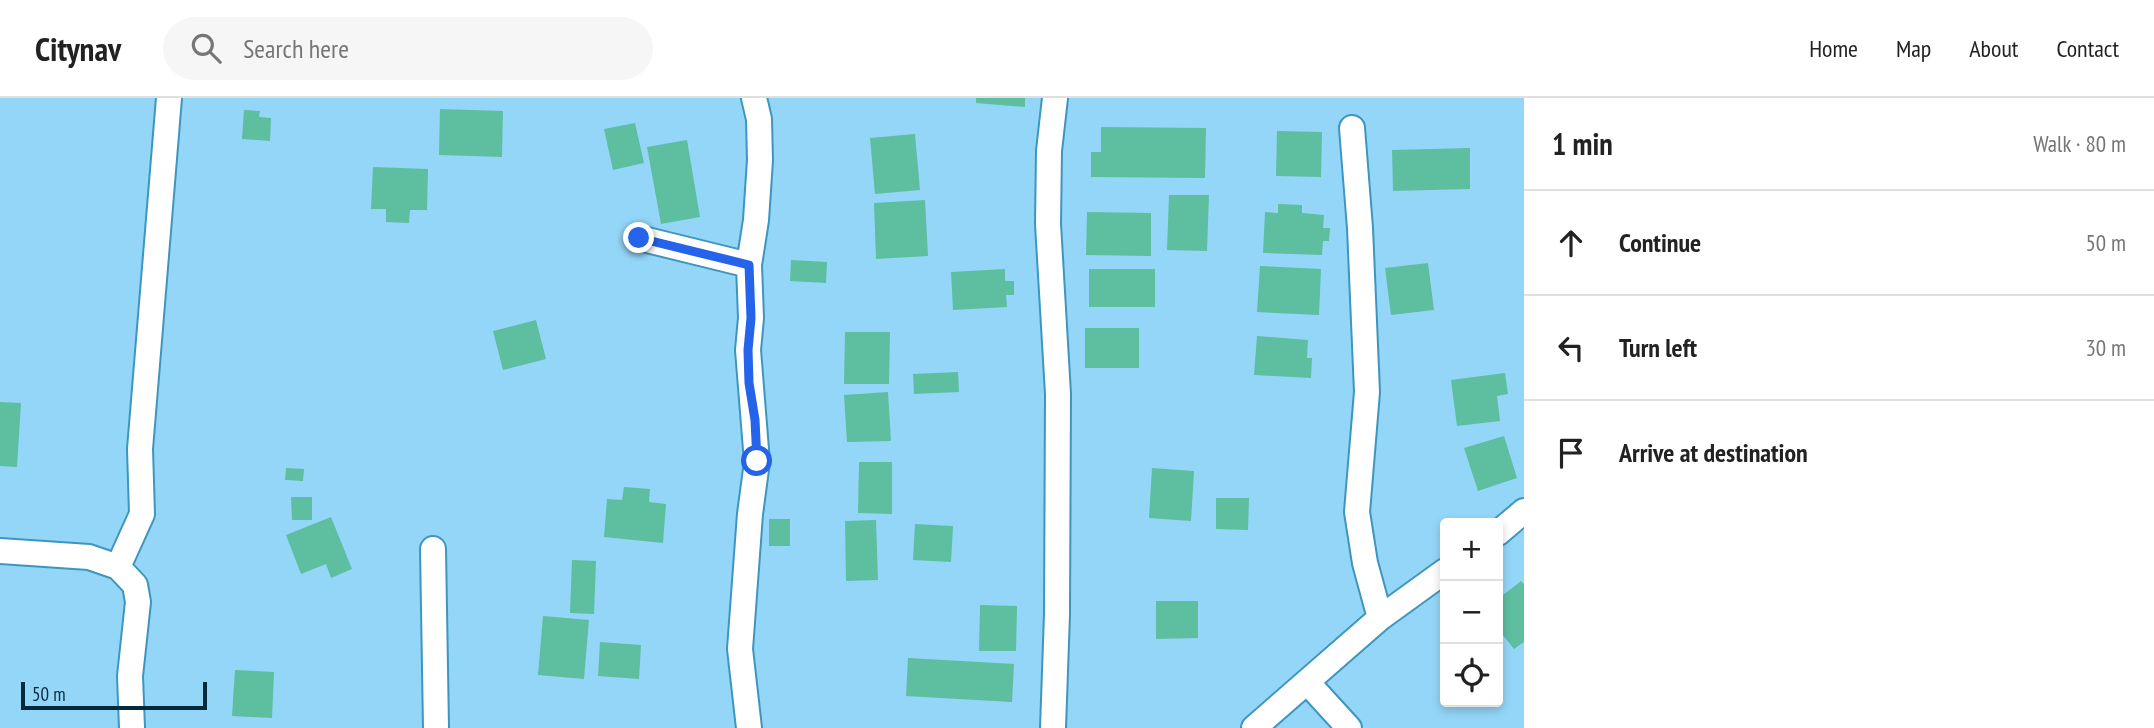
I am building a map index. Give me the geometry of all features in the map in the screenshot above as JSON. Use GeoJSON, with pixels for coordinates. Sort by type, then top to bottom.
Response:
{"type":"FeatureCollection","features":[{"type":"Feature","properties":{"kind":"street"},"geometry":{"type":"LineString","coordinates":[[118,567],[142,514],[140,449],[169,98]]}},
{"type":"Feature","properties":{"kind":"street"},"geometry":{"type":"LineString","coordinates":[[749,728],[740,649],[750,514],[757,461],[748,350],[751,318],[749,265],[756,220],[760,160],[759,119],[754,98]]}},
{"type":"Feature","properties":{"kind":"street"},"geometry":{"type":"LineString","coordinates":[[1053,728],[1058,614],[1058,394],[1048,224],[1049,151],[1055,98]]}},
{"type":"Feature","properties":{"kind":"street"},"geometry":{"type":"LineString","coordinates":[[1352,128],[1360,228],[1367,392],[1357,512],[1365,563],[1380,618]]}},
{"type":"Feature","properties":{"kind":"street"},"geometry":{"type":"LineString","coordinates":[[639,238],[749,265]]}},
{"type":"Feature","properties":{"kind":"street"},"geometry":{"type":"LineString","coordinates":[[1503,529],[1524,511]]}},
{"type":"Feature","properties":{"kind":"street"},"geometry":{"type":"LineString","coordinates":[[433,549],[436,728]]}},
{"type":"Feature","properties":{"kind":"street"},"geometry":{"type":"LineString","coordinates":[[0,551],[89,557],[118,567],[135,585],[138,602],[130,676],[132,728]]}},
{"type":"Feature","properties":{"kind":"street"},"geometry":{"type":"LineString","coordinates":[[1254,728],[1380,618],[1440,575]]}},
{"type":"Feature","properties":{"kind":"street"},"geometry":{"type":"LineString","coordinates":[[1307,682],[1349,728]]}},
{"type":"Feature","properties":{"kind":"building"},"geometry":{"type":"Polygon","coordinates":[[[976,98],[1025,98],[1025,107],[976,103],[976,98]]]}},
{"type":"Feature","properties":{"kind":"building"},"geometry":{"type":"Polygon","coordinates":[[[440,109],[503,111],[502,157],[439,155],[440,109]]]}},
{"type":"Feature","properties":{"kind":"building"},"geometry":{"type":"Polygon","coordinates":[[[244,110],[260,111],[259,117],[271,118],[270,141],[242,139],[244,110]]]}},
{"type":"Feature","properties":{"kind":"building"},"geometry":{"type":"Polygon","coordinates":[[[635,123],[644,163],[613,170],[604,129],[635,123]]]}},
{"type":"Feature","properties":{"kind":"building"},"geometry":{"type":"Polygon","coordinates":[[[1101,127],[1206,128],[1205,178],[1091,177],[1091,152],[1101,152],[1101,127]]]}},
{"type":"Feature","properties":{"kind":"building"},"geometry":{"type":"Polygon","coordinates":[[[1277,131],[1322,132],[1321,177],[1276,176],[1277,131]]]}},
{"type":"Feature","properties":{"kind":"building"},"geometry":{"type":"Polygon","coordinates":[[[915,134],[920,190],[875,194],[870,138],[915,134]]]}},
{"type":"Feature","properties":{"kind":"building"},"geometry":{"type":"Polygon","coordinates":[[[687,140],[700,217],[661,224],[647,147],[687,140]]]}},
{"type":"Feature","properties":{"kind":"building"},"geometry":{"type":"Polygon","coordinates":[[[1470,148],[1470,189],[1393,191],[1392,150],[1470,148]]]}},
{"type":"Feature","properties":{"kind":"building"},"geometry":{"type":"Polygon","coordinates":[[[373,167],[428,169],[427,210],[410,210],[409,223],[386,222],[386,209],[371,209],[373,167]]]}},
{"type":"Feature","properties":{"kind":"building"},"geometry":{"type":"Polygon","coordinates":[[[1169,195],[1209,195],[1207,251],[1167,250],[1169,195]]]}},
{"type":"Feature","properties":{"kind":"building"},"geometry":{"type":"Polygon","coordinates":[[[925,200],[928,256],[876,259],[874,203],[925,200]]]}},
{"type":"Feature","properties":{"kind":"building"},"geometry":{"type":"Polygon","coordinates":[[[1278,204],[1302,205],[1302,213],[1324,215],[1323,228],[1330,228],[1329,241],[1323,241],[1322,255],[1263,253],[1265,212],[1278,213],[1278,204]]]}},
{"type":"Feature","properties":{"kind":"building"},"geometry":{"type":"Polygon","coordinates":[[[1087,212],[1151,213],[1151,256],[1086,255],[1087,212]]]}},
{"type":"Feature","properties":{"kind":"building"},"geometry":{"type":"Polygon","coordinates":[[[791,260],[827,262],[826,283],[790,281],[791,260]]]}},
{"type":"Feature","properties":{"kind":"building"},"geometry":{"type":"Polygon","coordinates":[[[1428,263],[1434,310],[1391,315],[1385,268],[1428,263]]]}},
{"type":"Feature","properties":{"kind":"building"},"geometry":{"type":"Polygon","coordinates":[[[1260,266],[1321,269],[1319,315],[1257,312],[1260,266]]]}},
{"type":"Feature","properties":{"kind":"building"},"geometry":{"type":"Polygon","coordinates":[[[1005,269],[1005,281],[1014,281],[1014,295],[1006,295],[1007,307],[953,310],[951,272],[1005,269]]]}},
{"type":"Feature","properties":{"kind":"building"},"geometry":{"type":"Polygon","coordinates":[[[1089,269],[1155,269],[1155,307],[1089,307],[1089,269]]]}},
{"type":"Feature","properties":{"kind":"building"},"geometry":{"type":"Polygon","coordinates":[[[536,320],[546,359],[503,370],[493,331],[536,320]]]}},
{"type":"Feature","properties":{"kind":"building"},"geometry":{"type":"Polygon","coordinates":[[[1085,328],[1139,328],[1139,368],[1085,368],[1085,328]]]}},
{"type":"Feature","properties":{"kind":"building"},"geometry":{"type":"Polygon","coordinates":[[[845,332],[890,332],[889,384],[844,384],[845,332]]]}},
{"type":"Feature","properties":{"kind":"building"},"geometry":{"type":"Polygon","coordinates":[[[1257,336],[1308,340],[1307,358],[1312,358],[1311,378],[1254,375],[1257,336]]]}},
{"type":"Feature","properties":{"kind":"building"},"geometry":{"type":"Polygon","coordinates":[[[958,372],[959,392],[914,394],[913,374],[958,372]]]}},
{"type":"Feature","properties":{"kind":"building"},"geometry":{"type":"Polygon","coordinates":[[[1505,373],[1508,394],[1497,396],[1500,421],[1457,426],[1451,380],[1505,373]]]}},
{"type":"Feature","properties":{"kind":"building"},"geometry":{"type":"Polygon","coordinates":[[[888,392],[891,441],[847,442],[844,395],[888,392]]]}},
{"type":"Feature","properties":{"kind":"building"},"geometry":{"type":"Polygon","coordinates":[[[0,402],[21,403],[17,467],[0,466],[0,402]]]}},
{"type":"Feature","properties":{"kind":"building"},"geometry":{"type":"Polygon","coordinates":[[[1504,436],[1517,478],[1478,491],[1464,448],[1504,436]]]}},
{"type":"Feature","properties":{"kind":"building"},"geometry":{"type":"Polygon","coordinates":[[[859,462],[892,462],[892,514],[858,513],[859,462]]]}},
{"type":"Feature","properties":{"kind":"building"},"geometry":{"type":"Polygon","coordinates":[[[286,468],[304,469],[303,481],[285,480],[286,468]]]}},
{"type":"Feature","properties":{"kind":"building"},"geometry":{"type":"Polygon","coordinates":[[[1152,468],[1194,471],[1191,521],[1149,518],[1152,468]]]}},
{"type":"Feature","properties":{"kind":"building"},"geometry":{"type":"Polygon","coordinates":[[[624,487],[650,489],[649,502],[666,504],[663,543],[604,537],[607,499],[622,500],[624,487]]]}},
{"type":"Feature","properties":{"kind":"building"},"geometry":{"type":"Polygon","coordinates":[[[291,497],[312,497],[312,520],[292,520],[291,497]]]}},
{"type":"Feature","properties":{"kind":"building"},"geometry":{"type":"Polygon","coordinates":[[[1216,498],[1249,498],[1248,530],[1216,529],[1216,498]]]}},
{"type":"Feature","properties":{"kind":"building"},"geometry":{"type":"Polygon","coordinates":[[[331,517],[352,569],[331,578],[326,564],[301,574],[286,535],[331,517]]]}},
{"type":"Feature","properties":{"kind":"building"},"geometry":{"type":"Polygon","coordinates":[[[769,519],[790,519],[790,546],[769,546],[769,519]]]}},
{"type":"Feature","properties":{"kind":"building"},"geometry":{"type":"Polygon","coordinates":[[[876,520],[878,580],[846,581],[845,521],[876,520]]]}},
{"type":"Feature","properties":{"kind":"building"},"geometry":{"type":"Polygon","coordinates":[[[915,524],[953,526],[951,562],[913,560],[915,524]]]}},
{"type":"Feature","properties":{"kind":"building"},"geometry":{"type":"Polygon","coordinates":[[[572,560],[596,561],[594,614],[570,613],[572,560]]]}},
{"type":"Feature","properties":{"kind":"building"},"geometry":{"type":"Polygon","coordinates":[[[1521,581],[1524,584],[1524,642],[1514,649],[1503,635],[1503,595],[1521,581]]]}},
{"type":"Feature","properties":{"kind":"building"},"geometry":{"type":"Polygon","coordinates":[[[1156,601],[1198,601],[1198,638],[1156,639],[1156,601]]]}},
{"type":"Feature","properties":{"kind":"building"},"geometry":{"type":"Polygon","coordinates":[[[980,605],[1017,606],[1016,651],[979,651],[980,605]]]}},
{"type":"Feature","properties":{"kind":"building"},"geometry":{"type":"Polygon","coordinates":[[[543,616],[589,620],[584,679],[538,675],[543,616]]]}},
{"type":"Feature","properties":{"kind":"building"},"geometry":{"type":"Polygon","coordinates":[[[600,642],[641,645],[639,679],[598,676],[600,642]]]}},
{"type":"Feature","properties":{"kind":"building"},"geometry":{"type":"Polygon","coordinates":[[[908,658],[1014,664],[1012,702],[906,696],[908,658]]]}},
{"type":"Feature","properties":{"kind":"building"},"geometry":{"type":"Polygon","coordinates":[[[235,670],[274,672],[272,718],[232,716],[235,670]]]}},
{"type":"Feature","properties":{"kind":"route"},"geometry":{"type":"LineString","coordinates":[[639,238],[749,265],[749,383],[755,420],[757,461]]}}]}
